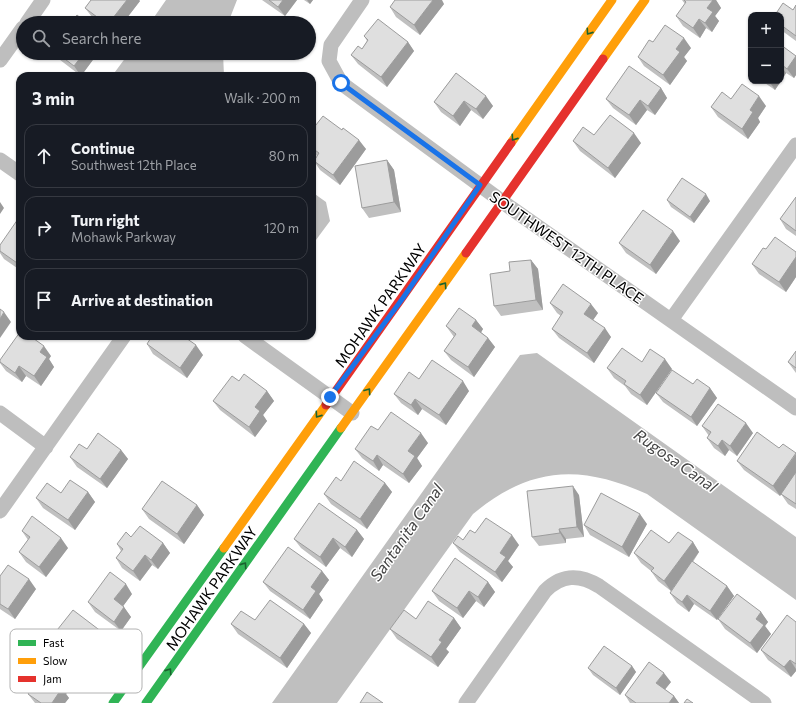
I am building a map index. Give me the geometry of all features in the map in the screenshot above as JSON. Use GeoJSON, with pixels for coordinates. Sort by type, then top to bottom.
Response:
{"type":"FeatureCollection","features":[{"type":"Feature","properties":{"kind":"street"},"geometry":{"type":"LineString","coordinates":[[32,16],[43,0]]}},
{"type":"Feature","properties":{"kind":"street","name":"SOUTHWEST 12TH PLACE"},"geometry":{"type":"LineString","coordinates":[[362,0],[331,45],[329,62],[341,83],[502,201],[796,408]]}},
{"type":"Feature","properties":{"kind":"street","name":"MOHAWK PARKWAY"},"geometry":{"type":"LineString","coordinates":[[142,662],[330,397],[403,298],[480,185],[612,0]]}},
{"type":"Feature","properties":{"kind":"street","name":"MOHAWK PARKWAY"},"geometry":{"type":"LineString","coordinates":[[146,703],[645,0]]}},
{"type":"Feature","properties":{"kind":"street"},"geometry":{"type":"LineString","coordinates":[[0,60],[16,38]]}},
{"type":"Feature","properties":{"kind":"street"},"geometry":{"type":"LineString","coordinates":[[671,320],[796,145]]}},
{"type":"Feature","properties":{"kind":"street"},"geometry":{"type":"LineString","coordinates":[[0,160],[16,171]]}},
{"type":"Feature","properties":{"kind":"street"},"geometry":{"type":"LineString","coordinates":[[0,511],[121,340]]}},
{"type":"Feature","properties":{"kind":"street"},"geometry":{"type":"LineString","coordinates":[[251,340],[352,413]]}},
{"type":"Feature","properties":{"kind":"street"},"geometry":{"type":"LineString","coordinates":[[0,413],[46,447]]}},
{"type":"Feature","properties":{"kind":"street"},"geometry":{"type":"LineString","coordinates":[[466,703],[546,591],[557,581],[571,576],[585,579],[599,586],[764,703]]}},
{"type":"Feature","properties":{"kind":"street","name":"MOHAWK PARKWAY"},"geometry":{"type":"LineString","coordinates":[[113,703],[120,693]]}},
{"type":"Feature","properties":{"kind":"water"},"geometry":{"type":"Polygon","coordinates":[[[166,0],[237,0],[231,16],[155,16],[166,0]]]}},
{"type":"Feature","properties":{"kind":"water"},"geometry":{"type":"Polygon","coordinates":[[[124,60],[223,60],[224,72],[115,72],[124,60]]]}},
{"type":"Feature","properties":{"kind":"water"},"geometry":{"type":"Polygon","coordinates":[[[316,195],[326,202],[330,221],[316,240],[316,195]]]}},
{"type":"Feature","properties":{"kind":"water"},"geometry":{"type":"Polygon","coordinates":[[[537,353],[796,537],[796,600],[647,494],[623,484],[578,474],[557,475],[536,479],[515,486],[494,498],[473,514],[337,703],[272,703],[520,355],[537,353]]]}},
{"type":"Feature","properties":{"kind":"building"},"geometry":{"type":"Polygon","coordinates":[[[91,0],[127,0],[114,16],[96,16],[85,8],[91,0]]]}},
{"type":"Feature","properties":{"kind":"building"},"geometry":{"type":"Polygon","coordinates":[[[269,0],[283,0],[278,7],[269,0]]]}},
{"type":"Feature","properties":{"kind":"building"},"geometry":{"type":"Polygon","coordinates":[[[395,0],[433,0],[414,25],[390,7],[395,0]]]}},
{"type":"Feature","properties":{"kind":"building"},"geometry":{"type":"Polygon","coordinates":[[[684,0],[713,0],[707,8],[713,12],[705,23],[699,19],[693,28],[676,16],[686,2],[684,0]]]}},
{"type":"Feature","properties":{"kind":"building"},"geometry":{"type":"Polygon","coordinates":[[[783,3],[793,10],[796,5],[796,36],[784,27],[784,12],[777,12],[783,3]]]}},
{"type":"Feature","properties":{"kind":"building"},"geometry":{"type":"Polygon","coordinates":[[[378,19],[408,42],[381,77],[351,55],[358,46],[362,49],[368,40],[364,36],[378,19]]]}},
{"type":"Feature","properties":{"kind":"building"},"geometry":{"type":"Polygon","coordinates":[[[665,25],[684,38],[676,49],[680,52],[663,75],[638,57],[649,40],[653,42],[665,25]]]}},
{"type":"Feature","properties":{"kind":"building"},"geometry":{"type":"Polygon","coordinates":[[[784,47],[796,56],[787,69],[784,66],[784,47]]]}},
{"type":"Feature","properties":{"kind":"building"},"geometry":{"type":"Polygon","coordinates":[[[66,60],[79,60],[74,66],[66,60]]]}},
{"type":"Feature","properties":{"kind":"building"},"geometry":{"type":"Polygon","coordinates":[[[629,66],[661,88],[648,106],[640,100],[629,115],[606,99],[629,66]]]}},
{"type":"Feature","properties":{"kind":"building"},"geometry":{"type":"Polygon","coordinates":[[[456,73],[486,96],[476,109],[464,101],[453,116],[434,102],[456,73]]]}},
{"type":"Feature","properties":{"kind":"building"},"geometry":{"type":"Polygon","coordinates":[[[742,84],[759,96],[750,110],[753,112],[742,129],[711,107],[722,92],[731,99],[742,84]]]}},
{"type":"Feature","properties":{"kind":"building"},"geometry":{"type":"Polygon","coordinates":[[[610,115],[634,133],[608,168],[573,141],[583,127],[594,135],[610,115]]]}},
{"type":"Feature","properties":{"kind":"building"},"geometry":{"type":"Polygon","coordinates":[[[323,116],[359,140],[333,175],[316,162],[316,158],[319,153],[316,151],[316,125],[323,116]]]}},
{"type":"Feature","properties":{"kind":"building"},"geometry":{"type":"Polygon","coordinates":[[[387,160],[394,202],[362,208],[355,166],[387,160]]]}},
{"type":"Feature","properties":{"kind":"building"},"geometry":{"type":"Polygon","coordinates":[[[682,178],[706,194],[690,217],[667,200],[682,178]]]}},
{"type":"Feature","properties":{"kind":"building"},"geometry":{"type":"Polygon","coordinates":[[[796,197],[796,231],[780,219],[796,197]]]}},
{"type":"Feature","properties":{"kind":"building"},"geometry":{"type":"Polygon","coordinates":[[[643,210],[673,231],[650,265],[619,243],[643,210]]]}},
{"type":"Feature","properties":{"kind":"building"},"geometry":{"type":"Polygon","coordinates":[[[16,222],[16,262],[0,251],[0,245],[16,222]]]}},
{"type":"Feature","properties":{"kind":"building"},"geometry":{"type":"Polygon","coordinates":[[[775,237],[796,252],[796,257],[779,282],[752,264],[763,248],[766,249],[775,237]]]}},
{"type":"Feature","properties":{"kind":"building"},"geometry":{"type":"Polygon","coordinates":[[[531,260],[536,300],[494,306],[490,274],[510,271],[509,262],[531,260]]]}},
{"type":"Feature","properties":{"kind":"building"},"geometry":{"type":"Polygon","coordinates":[[[563,284],[591,304],[584,314],[605,328],[587,353],[552,329],[563,312],[550,303],[563,284]]]}},
{"type":"Feature","properties":{"kind":"building"},"geometry":{"type":"Polygon","coordinates":[[[459,308],[476,320],[472,326],[488,338],[468,367],[444,351],[456,334],[446,326],[459,308]]]}},
{"type":"Feature","properties":{"kind":"building"},"geometry":{"type":"Polygon","coordinates":[[[0,309],[4,312],[0,319],[0,309]]]}},
{"type":"Feature","properties":{"kind":"building"},"geometry":{"type":"Polygon","coordinates":[[[16,338],[16,340],[36,340],[44,346],[40,352],[47,357],[34,376],[19,366],[15,373],[0,362],[16,338]]]}},
{"type":"Feature","properties":{"kind":"building"},"geometry":{"type":"Polygon","coordinates":[[[150,340],[189,340],[196,345],[180,368],[147,344],[150,340]]]}},
{"type":"Feature","properties":{"kind":"building"},"geometry":{"type":"Polygon","coordinates":[[[622,348],[642,362],[650,349],[665,359],[640,395],[624,384],[626,381],[607,368],[622,348]]]}},
{"type":"Feature","properties":{"kind":"building"},"geometry":{"type":"Polygon","coordinates":[[[796,351],[796,368],[788,362],[796,351]]]}},
{"type":"Feature","properties":{"kind":"building"},"geometry":{"type":"Polygon","coordinates":[[[432,360],[463,381],[439,415],[415,399],[411,405],[394,394],[409,372],[419,379],[432,360]]]}},
{"type":"Feature","properties":{"kind":"building"},"geometry":{"type":"Polygon","coordinates":[[[672,370],[693,384],[697,379],[710,388],[691,417],[656,393],[672,370]]]}},
{"type":"Feature","properties":{"kind":"building"},"geometry":{"type":"Polygon","coordinates":[[[244,374],[267,391],[255,407],[260,411],[249,427],[213,401],[232,376],[239,381],[244,374]]]}},
{"type":"Feature","properties":{"kind":"building"},"geometry":{"type":"Polygon","coordinates":[[[718,404],[746,423],[730,446],[722,440],[718,446],[707,438],[711,432],[702,426],[718,404]]]}},
{"type":"Feature","properties":{"kind":"building"},"geometry":{"type":"Polygon","coordinates":[[[391,412],[421,433],[408,451],[415,456],[403,474],[377,455],[373,461],[355,449],[371,426],[378,430],[391,412]]]}},
{"type":"Feature","properties":{"kind":"building"},"geometry":{"type":"Polygon","coordinates":[[[757,432],[779,448],[783,444],[796,453],[773,486],[737,461],[757,432]]]}},
{"type":"Feature","properties":{"kind":"building"},"geometry":{"type":"Polygon","coordinates":[[[98,433],[121,450],[100,479],[70,457],[79,444],[87,449],[98,433]]]}},
{"type":"Feature","properties":{"kind":"building"},"geometry":{"type":"Polygon","coordinates":[[[354,461],[385,483],[360,519],[324,494],[336,477],[341,481],[354,461]]]}},
{"type":"Feature","properties":{"kind":"building"},"geometry":{"type":"Polygon","coordinates":[[[796,472],[796,504],[781,494],[796,472]]]}},
{"type":"Feature","properties":{"kind":"building"},"geometry":{"type":"Polygon","coordinates":[[[70,480],[88,492],[68,520],[36,498],[47,483],[61,493],[70,480]]]}},
{"type":"Feature","properties":{"kind":"building"},"geometry":{"type":"Polygon","coordinates":[[[162,481],[197,505],[177,534],[142,509],[162,481]]]}},
{"type":"Feature","properties":{"kind":"building"},"geometry":{"type":"Polygon","coordinates":[[[573,486],[577,527],[559,529],[560,533],[532,537],[527,491],[573,486]]]}},
{"type":"Feature","properties":{"kind":"building"},"geometry":{"type":"Polygon","coordinates":[[[601,493],[640,514],[622,547],[584,525],[601,493]]]}},
{"type":"Feature","properties":{"kind":"building"},"geometry":{"type":"Polygon","coordinates":[[[319,503],[357,530],[345,547],[333,538],[320,557],[294,539],[319,503]]]}},
{"type":"Feature","properties":{"kind":"building"},"geometry":{"type":"Polygon","coordinates":[[[32,516],[61,538],[39,567],[19,552],[30,537],[22,531],[32,516]]]}},
{"type":"Feature","properties":{"kind":"building"},"geometry":{"type":"Polygon","coordinates":[[[486,518],[512,535],[500,553],[506,557],[495,572],[453,543],[458,536],[463,540],[470,530],[475,533],[486,518]]]}},
{"type":"Feature","properties":{"kind":"building"},"geometry":{"type":"Polygon","coordinates":[[[140,526],[163,543],[151,560],[145,555],[133,571],[116,558],[123,549],[117,544],[126,532],[131,537],[140,526]]]}},
{"type":"Feature","properties":{"kind":"building"},"geometry":{"type":"Polygon","coordinates":[[[651,530],[669,543],[678,532],[693,542],[664,581],[651,571],[654,568],[634,553],[651,530]]]}},
{"type":"Feature","properties":{"kind":"building"},"geometry":{"type":"Polygon","coordinates":[[[288,547],[322,571],[311,587],[316,591],[303,610],[263,582],[288,547]]]}},
{"type":"Feature","properties":{"kind":"building"},"geometry":{"type":"Polygon","coordinates":[[[455,558],[488,582],[478,597],[469,591],[457,608],[432,591],[455,558]]]}},
{"type":"Feature","properties":{"kind":"building"},"geometry":{"type":"Polygon","coordinates":[[[692,561],[727,586],[710,611],[687,595],[682,602],[670,593],[692,561]]]}},
{"type":"Feature","properties":{"kind":"building"},"geometry":{"type":"Polygon","coordinates":[[[8,565],[29,579],[8,609],[0,604],[0,576],[8,565]]]}},
{"type":"Feature","properties":{"kind":"building"},"geometry":{"type":"Polygon","coordinates":[[[110,572],[126,584],[114,599],[124,607],[114,622],[88,602],[110,572]]]}},
{"type":"Feature","properties":{"kind":"building"},"geometry":{"type":"Polygon","coordinates":[[[737,594],[761,612],[756,619],[764,625],[750,643],[718,619],[737,594]]]}},
{"type":"Feature","properties":{"kind":"building"},"geometry":{"type":"Polygon","coordinates":[[[270,600],[304,624],[280,658],[231,624],[241,611],[255,620],[270,600]]]}},
{"type":"Feature","properties":{"kind":"building"},"geometry":{"type":"Polygon","coordinates":[[[428,601],[454,618],[439,640],[442,642],[431,657],[390,629],[404,610],[416,619],[428,601]]]}},
{"type":"Feature","properties":{"kind":"building"},"geometry":{"type":"Polygon","coordinates":[[[73,610],[98,629],[58,629],[73,610]]]}},
{"type":"Feature","properties":{"kind":"building"},"geometry":{"type":"Polygon","coordinates":[[[787,615],[796,622],[796,664],[790,660],[784,667],[761,650],[787,615]]]}},
{"type":"Feature","properties":{"kind":"building"},"geometry":{"type":"Polygon","coordinates":[[[604,646],[632,666],[616,688],[588,668],[604,646]]]}},
{"type":"Feature","properties":{"kind":"building"},"geometry":{"type":"Polygon","coordinates":[[[649,662],[664,673],[656,683],[674,696],[669,703],[636,703],[625,695],[649,662]]]}},
{"type":"Feature","properties":{"kind":"building"},"geometry":{"type":"Polygon","coordinates":[[[367,692],[383,703],[360,703],[367,692]]]}},
{"type":"Feature","properties":{"kind":"building"},"geometry":{"type":"Polygon","coordinates":[[[59,693],[52,703],[41,703],[28,694],[59,693]]]}},
{"type":"Feature","properties":{"kind":"building"},"geometry":{"type":"Polygon","coordinates":[[[687,699],[693,703],[684,703],[687,699]]]}},
{"type":"Feature","properties":{"kind":"traffic: fast"},"geometry":{"type":"LineString","coordinates":[[146,703],[341,428]]}},
{"type":"Feature","properties":{"kind":"traffic: fast"},"geometry":{"type":"LineString","coordinates":[[142,663],[224,548]]}},
{"type":"Feature","properties":{"kind":"traffic: fast"},"geometry":{"type":"LineString","coordinates":[[113,703],[120,693]]}},
{"type":"Feature","properties":{"kind":"traffic: slow"},"geometry":{"type":"LineString","coordinates":[[511,143],[612,0]]}},
{"type":"Feature","properties":{"kind":"traffic: slow"},"geometry":{"type":"LineString","coordinates":[[603,59],[645,0]]}},
{"type":"Feature","properties":{"kind":"traffic: slow"},"geometry":{"type":"LineString","coordinates":[[341,428],[466,253]]}},
{"type":"Feature","properties":{"kind":"traffic: slow"},"geometry":{"type":"LineString","coordinates":[[224,548],[326,405]]}},
{"type":"Feature","properties":{"kind":"traffic: jam"},"geometry":{"type":"LineString","coordinates":[[466,253],[603,59]]}},
{"type":"Feature","properties":{"kind":"traffic: jam"},"geometry":{"type":"LineString","coordinates":[[326,405],[511,143]]}},
{"type":"Feature","properties":{"kind":"route"},"geometry":{"type":"LineString","coordinates":[[330,397],[403,298],[480,185],[341,83]]}},
{"type":"Feature","properties":{"kind":"water label","name":"Rugosa Canal"},"geometry":{"type":"Point","coordinates":[676,460]}},
{"type":"Feature","properties":{"kind":"water label","name":"Santanita Canal"},"geometry":{"type":"Point","coordinates":[406,532]}}]}
